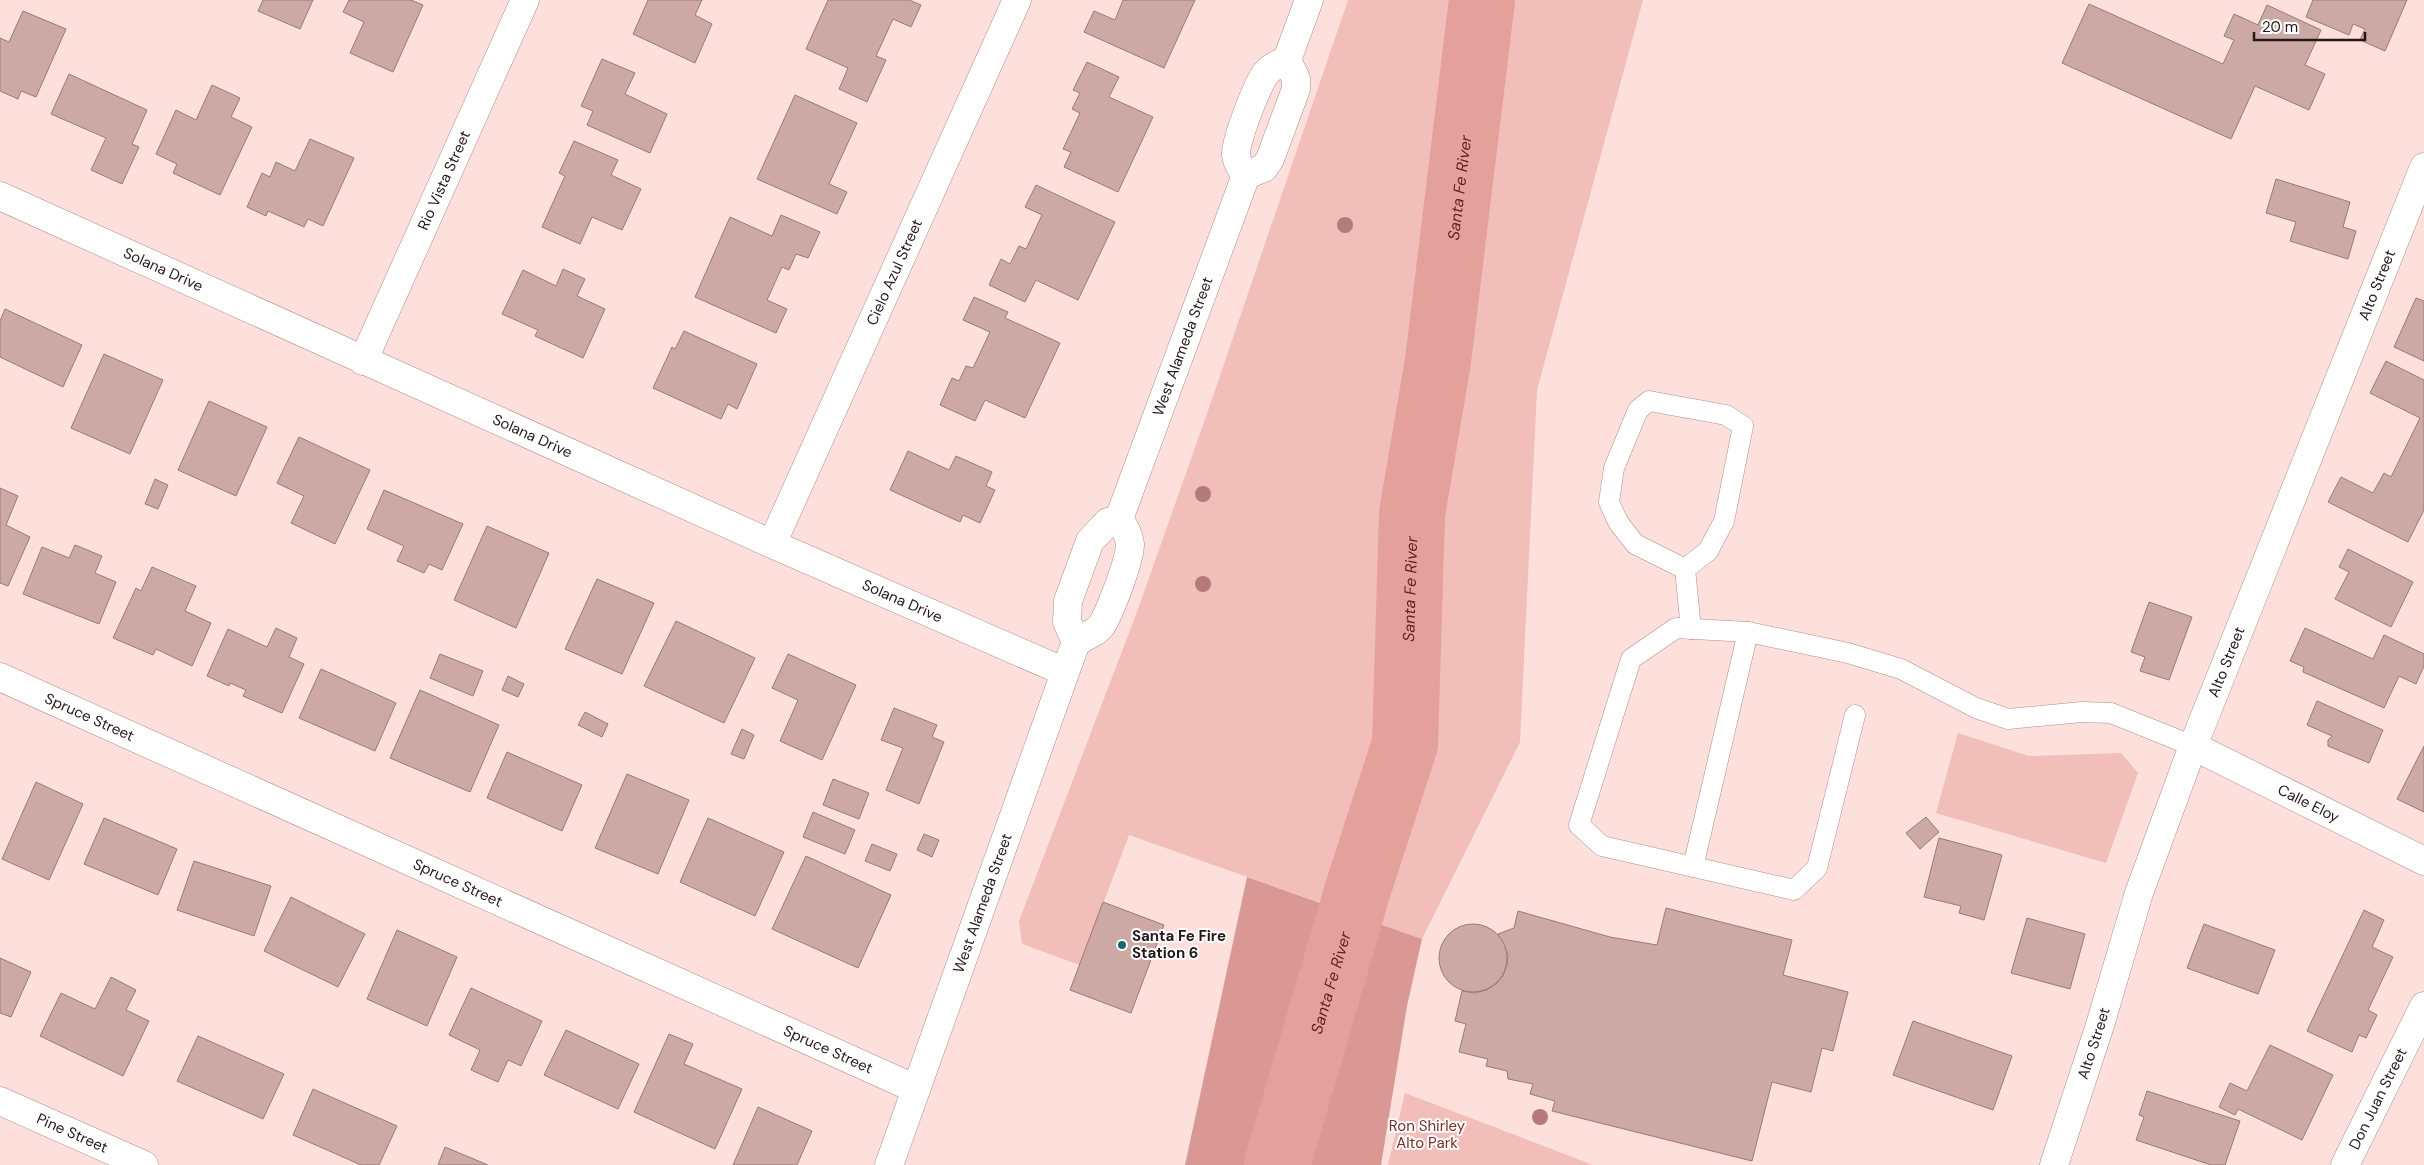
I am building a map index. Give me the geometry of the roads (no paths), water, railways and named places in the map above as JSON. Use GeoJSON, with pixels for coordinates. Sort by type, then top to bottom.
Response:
{"type":"FeatureCollection","features":[{"type":"Feature","properties":{"kind":"street","name":"Rio Vista Street"},"geometry":{"type":"LineString","coordinates":[[363,361],[526,0]]}},
{"type":"Feature","properties":{"kind":"street","name":"Cielo Azul Street"},"geometry":{"type":"LineString","coordinates":[[772,544],[1017,0]]}},
{"type":"Feature","properties":{"kind":"street"},"geometry":{"type":"LineString","coordinates":[[1287,60],[1296,79],[1296,89],[1270,159],[1264,168],[1246,175],[1240,168],[1236,156],[1237,144],[1260,81],[1267,71],[1287,60],[1309,0]]}},
{"type":"Feature","properties":{"kind":"street","name":"Alto Street"},"geometry":{"type":"LineString","coordinates":[[2054,1165],[2100,1025],[2139,892],[2193,746],[2424,167]]}},
{"type":"Feature","properties":{"kind":"street","name":"West Alameda Street"},"geometry":{"type":"LineString","coordinates":[[1119,519],[1246,175]]}},
{"type":"Feature","properties":{"kind":"street","name":"Solana Drive"},"geometry":{"type":"LineString","coordinates":[[0,196],[772,544],[1065,672]]}},
{"type":"Feature","properties":{"kind":"street"},"geometry":{"type":"LineString","coordinates":[[1119,519],[1128,536],[1129,556],[1102,625],[1096,631],[1076,642],[1067,622],[1068,601],[1090,541],[1108,522],[1119,519]]}},
{"type":"Feature","properties":{"kind":"street","name":"West Alameda Street"},"geometry":{"type":"LineString","coordinates":[[889,1165],[1076,642]]}},
{"type":"Feature","properties":{"kind":"street","name":"Spruce Street"},"geometry":{"type":"LineString","coordinates":[[0,677],[916,1089]]}},
{"type":"Feature","properties":{"kind":"street","name":"Calle Eloy"},"geometry":{"type":"LineString","coordinates":[[2193,746],[2424,861]]}},
{"type":"Feature","properties":{"kind":"street","name":"Don Juan Street"},"geometry":{"type":"LineString","coordinates":[[2346,1165],[2424,1006]]}},
{"type":"Feature","properties":{"kind":"street","name":"Pine Street"},"geometry":{"type":"LineString","coordinates":[[0,1101],[144,1165]]}},
{"type":"Feature","properties":{"kind":"lane"},"geometry":{"type":"LineString","coordinates":[[1649,401],[1726,415],[1743,426],[1724,521],[1708,550],[1686,569],[1635,544],[1618,522],[1609,502],[1614,468],[1638,410],[1649,401]]}},
{"type":"Feature","properties":{"kind":"lane"},"geometry":{"type":"LineString","coordinates":[[1686,569],[1691,630]]}},
{"type":"Feature","properties":{"kind":"lane"},"geometry":{"type":"LineString","coordinates":[[1855,715],[1816,868],[1794,890],[1602,846],[1580,825],[1631,659],[1676,628],[1748,632],[1848,653],[1901,669],[1976,708],[2008,718],[2082,712],[2111,712],[2193,746]]}},
{"type":"Feature","properties":{"kind":"lane"},"geometry":{"type":"LineString","coordinates":[[1693,867],[1748,632]]}},
{"type":"Feature","properties":{"kind":"waterway","name":"Santa Fe River"},"geometry":{"type":"LineString","coordinates":[[1277,1165],[1357,892],[1405,744],[1412,514],[1438,361],[1482,0]]}},
{"type":"Feature","properties":{"kind":"place","name":"Santa Fe Fire Station 6"},"geometry":{"type":"Point","coordinates":[1122,945]}},
{"type":"Feature","properties":{"kind":"park label","name":"Ron Shirley Alto Park"},"geometry":{"type":"Point","coordinates":[1427,1134]}}]}
